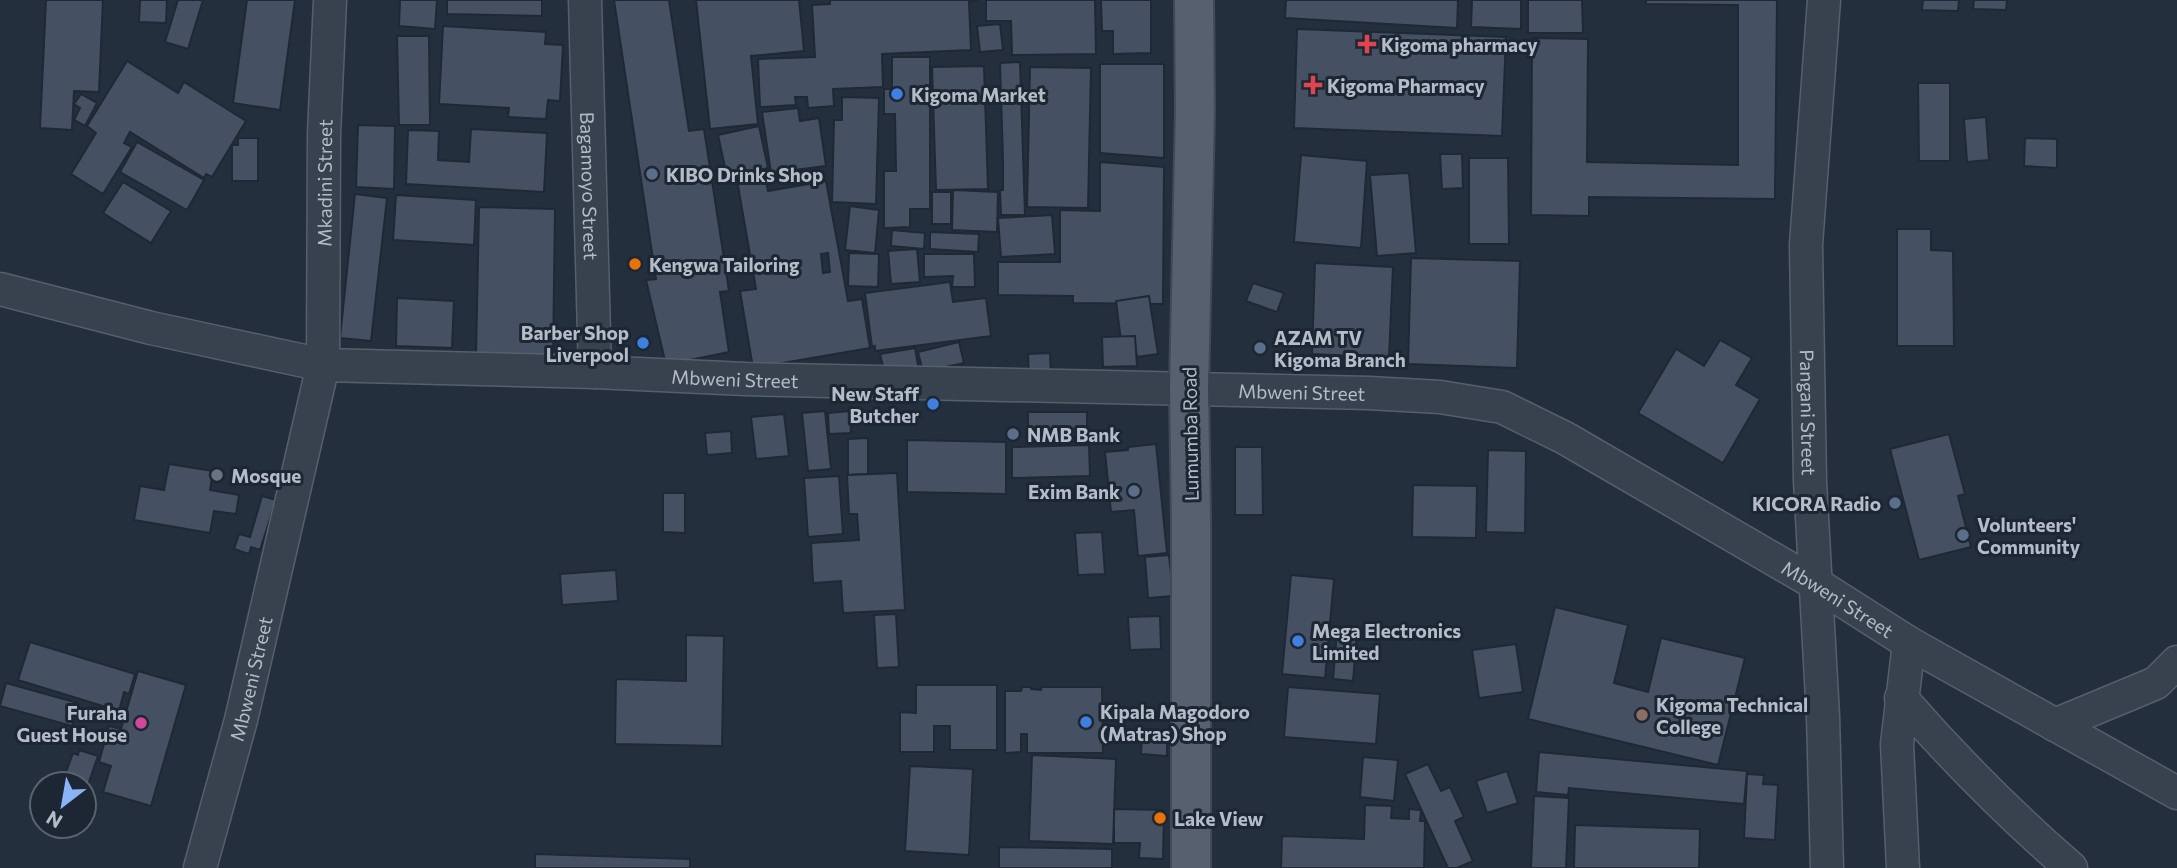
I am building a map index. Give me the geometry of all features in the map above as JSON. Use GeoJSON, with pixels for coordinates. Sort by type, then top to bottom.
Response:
{"type":"FeatureCollection","features":[{"type":"Feature","properties":{"kind":"main road","name":"Lumumba Road"},"geometry":{"type":"LineString","coordinates":[[1191,868],[1189,389],[1195,110],[1194,0]]}},
{"type":"Feature","properties":{"kind":"street","name":"Mkadini Street"},"geometry":{"type":"LineString","coordinates":[[323,365],[324,134],[330,0]]}},
{"type":"Feature","properties":{"kind":"street","name":"Bagamoyo Street"},"geometry":{"type":"LineString","coordinates":[[585,0],[595,372]]}},
{"type":"Feature","properties":{"kind":"street","name":"Pangani Street"},"geometry":{"type":"LineString","coordinates":[[1824,0],[1806,245],[1810,481],[1818,585],[1827,868]]}},
{"type":"Feature","properties":{"kind":"street","name":"Mbweni Street"},"geometry":{"type":"LineString","coordinates":[[0,289],[151,328],[323,365],[1440,397],[1502,407],[1565,438],[1818,585],[1909,643],[2177,793]]}},
{"type":"Feature","properties":{"kind":"street","name":"Mbweni Street"},"geometry":{"type":"LineString","coordinates":[[200,868],[241,720],[323,365]]}},
{"type":"Feature","properties":{"kind":"street"},"geometry":{"type":"LineString","coordinates":[[1903,868],[1897,744],[1909,643]]}},
{"type":"Feature","properties":{"kind":"street"},"geometry":{"type":"LineString","coordinates":[[2055,725],[2156,683],[2177,662]]}},
{"type":"Feature","properties":{"kind":"street"},"geometry":{"type":"LineString","coordinates":[[1902,698],[1948,751],[2071,868]]}},
{"type":"Feature","properties":{"kind":"building"},"geometry":{"type":"Polygon","coordinates":[[[46,0],[103,0],[99,92],[74,91],[72,130],[40,128],[46,0]]]}},
{"type":"Feature","properties":{"kind":"building"},"geometry":{"type":"Polygon","coordinates":[[[140,0],[167,0],[166,23],[139,22],[140,0]]]}},
{"type":"Feature","properties":{"kind":"building"},"geometry":{"type":"Polygon","coordinates":[[[178,0],[203,0],[188,49],[165,42],[178,0]]]}},
{"type":"Feature","properties":{"kind":"building"},"geometry":{"type":"Polygon","coordinates":[[[247,0],[295,0],[280,110],[233,103],[247,0]]]}},
{"type":"Feature","properties":{"kind":"building"},"geometry":{"type":"Polygon","coordinates":[[[400,0],[437,0],[435,29],[399,26],[400,0]]]}},
{"type":"Feature","properties":{"kind":"building"},"geometry":{"type":"Polygon","coordinates":[[[447,0],[542,0],[542,16],[447,14],[447,0]]]}},
{"type":"Feature","properties":{"kind":"building"},"geometry":{"type":"Polygon","coordinates":[[[614,0],[669,0],[689,131],[704,129],[729,291],[720,292],[729,352],[666,365],[646,280],[656,279],[614,0]]]}},
{"type":"Feature","properties":{"kind":"building"},"geometry":{"type":"Polygon","coordinates":[[[696,0],[799,0],[804,51],[751,56],[758,124],[710,129],[696,0]]]}},
{"type":"Feature","properties":{"kind":"building"},"geometry":{"type":"Polygon","coordinates":[[[830,0],[978,0],[969,2],[971,50],[882,54],[883,87],[833,89],[834,106],[808,108],[807,97],[795,97],[796,105],[760,107],[758,59],[815,57],[812,5],[830,4],[830,0]]]}},
{"type":"Feature","properties":{"kind":"building"},"geometry":{"type":"Polygon","coordinates":[[[986,0],[1095,0],[1096,54],[1012,55],[1011,21],[986,21],[986,0]]]}},
{"type":"Feature","properties":{"kind":"building"},"geometry":{"type":"Polygon","coordinates":[[[1101,0],[1151,0],[1151,53],[1113,54],[1113,31],[1102,31],[1101,0]]]}},
{"type":"Feature","properties":{"kind":"building"},"geometry":{"type":"Polygon","coordinates":[[[1286,0],[1458,0],[1457,28],[1285,18],[1286,0]]]}},
{"type":"Feature","properties":{"kind":"building"},"geometry":{"type":"Polygon","coordinates":[[[1472,0],[1521,0],[1521,29],[1471,27],[1472,0]]]}},
{"type":"Feature","properties":{"kind":"building"},"geometry":{"type":"Polygon","coordinates":[[[1528,0],[1582,0],[1583,33],[1528,33],[1528,0]]]}},
{"type":"Feature","properties":{"kind":"building"},"geometry":{"type":"Polygon","coordinates":[[[1646,0],[1777,0],[1775,199],[1589,197],[1589,216],[1531,215],[1532,38],[1588,39],[1587,162],[1738,165],[1738,5],[1646,4],[1646,0]]]}},
{"type":"Feature","properties":{"kind":"building"},"geometry":{"type":"Polygon","coordinates":[[[1923,0],[1959,0],[1958,11],[1922,10],[1923,0]]]}},
{"type":"Feature","properties":{"kind":"building"},"geometry":{"type":"Polygon","coordinates":[[[1974,0],[2007,0],[2006,10],[1973,9],[1974,0]]]}},
{"type":"Feature","properties":{"kind":"building"},"geometry":{"type":"Polygon","coordinates":[[[1000,24],[1003,50],[980,52],[977,26],[1000,24]]]}},
{"type":"Feature","properties":{"kind":"building"},"geometry":{"type":"Polygon","coordinates":[[[443,26],[546,32],[545,44],[563,45],[560,101],[548,100],[546,119],[508,117],[509,108],[439,104],[443,26]]]}},
{"type":"Feature","properties":{"kind":"building"},"geometry":{"type":"Polygon","coordinates":[[[1297,29],[1506,37],[1502,136],[1294,128],[1297,29]]]}},
{"type":"Feature","properties":{"kind":"building"},"geometry":{"type":"Polygon","coordinates":[[[397,36],[429,36],[430,125],[399,125],[397,36]]]}},
{"type":"Feature","properties":{"kind":"building"},"geometry":{"type":"Polygon","coordinates":[[[892,57],[930,57],[930,209],[910,209],[910,227],[884,228],[884,171],[896,171],[895,114],[884,114],[884,89],[892,89],[892,57]]]}},
{"type":"Feature","properties":{"kind":"building"},"geometry":{"type":"Polygon","coordinates":[[[127,61],[178,93],[184,82],[246,121],[212,177],[206,174],[204,178],[130,132],[124,143],[132,147],[103,194],[71,174],[96,133],[87,126],[127,61]]]}},
{"type":"Feature","properties":{"kind":"building"},"geometry":{"type":"Polygon","coordinates":[[[1020,62],[1025,215],[1001,215],[1003,161],[1000,63],[1020,62]]]}},
{"type":"Feature","properties":{"kind":"building"},"geometry":{"type":"Polygon","coordinates":[[[1100,64],[1164,64],[1164,158],[1100,153],[1100,64]]]}},
{"type":"Feature","properties":{"kind":"building"},"geometry":{"type":"Polygon","coordinates":[[[984,66],[988,189],[936,190],[932,67],[984,66]]]}},
{"type":"Feature","properties":{"kind":"building"},"geometry":{"type":"Polygon","coordinates":[[[1030,67],[1091,68],[1088,208],[1027,207],[1030,67]]]}},
{"type":"Feature","properties":{"kind":"building"},"geometry":{"type":"Polygon","coordinates":[[[1918,83],[1950,83],[1950,161],[1919,161],[1918,83]]]}},
{"type":"Feature","properties":{"kind":"building"},"geometry":{"type":"Polygon","coordinates":[[[81,94],[97,103],[85,126],[74,120],[80,108],[74,104],[81,94]]]}},
{"type":"Feature","properties":{"kind":"building"},"geometry":{"type":"Polygon","coordinates":[[[842,97],[879,98],[876,204],[832,202],[834,120],[842,120],[842,97]]]}},
{"type":"Feature","properties":{"kind":"building"},"geometry":{"type":"Polygon","coordinates":[[[798,108],[800,121],[819,118],[826,166],[771,173],[762,112],[798,108]]]}},
{"type":"Feature","properties":{"kind":"building"},"geometry":{"type":"Polygon","coordinates":[[[1986,117],[1989,160],[1967,162],[1964,119],[1986,117]]]}},
{"type":"Feature","properties":{"kind":"building"},"geometry":{"type":"Polygon","coordinates":[[[358,125],[395,126],[394,189],[356,187],[358,125]]]}},
{"type":"Feature","properties":{"kind":"building"},"geometry":{"type":"Polygon","coordinates":[[[759,126],[768,168],[727,177],[718,135],[759,126]]]}},
{"type":"Feature","properties":{"kind":"building"},"geometry":{"type":"Polygon","coordinates":[[[471,129],[547,133],[544,192],[406,184],[408,130],[439,131],[438,160],[469,162],[471,129]]]}},
{"type":"Feature","properties":{"kind":"building"},"geometry":{"type":"Polygon","coordinates":[[[238,138],[258,138],[258,181],[232,181],[232,145],[238,145],[238,138]]]}},
{"type":"Feature","properties":{"kind":"building"},"geometry":{"type":"Polygon","coordinates":[[[2025,138],[2057,139],[2057,168],[2024,166],[2025,138]]]}},
{"type":"Feature","properties":{"kind":"building"},"geometry":{"type":"Polygon","coordinates":[[[137,142],[204,180],[187,210],[120,172],[137,142]]]}},
{"type":"Feature","properties":{"kind":"building"},"geometry":{"type":"Polygon","coordinates":[[[1440,154],[1462,154],[1463,188],[1442,189],[1440,154]]]}},
{"type":"Feature","properties":{"kind":"building"},"geometry":{"type":"Polygon","coordinates":[[[1301,155],[1367,161],[1361,248],[1294,242],[1301,155]]]}},
{"type":"Feature","properties":{"kind":"building"},"geometry":{"type":"Polygon","coordinates":[[[1469,158],[1508,158],[1509,244],[1469,244],[1469,158]]]}},
{"type":"Feature","properties":{"kind":"building"},"geometry":{"type":"Polygon","coordinates":[[[1100,162],[1164,167],[1163,304],[1073,303],[1073,296],[998,295],[998,262],[1060,262],[1060,210],[1100,211],[1100,162]]]}},
{"type":"Feature","properties":{"kind":"building"},"geometry":{"type":"Polygon","coordinates":[[[1409,173],[1416,253],[1377,256],[1370,175],[1409,173]]]}},
{"type":"Feature","properties":{"kind":"building"},"geometry":{"type":"Polygon","coordinates":[[[765,174],[768,191],[826,181],[848,301],[862,299],[870,348],[753,368],[740,291],[756,289],[737,180],[765,174]],[[828,253],[821,254],[823,273],[830,272],[828,253]]]}},
{"type":"Feature","properties":{"kind":"building"},"geometry":{"type":"Polygon","coordinates":[[[123,182],[171,211],[151,243],[103,213],[123,182]]]}},
{"type":"Feature","properties":{"kind":"building"},"geometry":{"type":"Polygon","coordinates":[[[953,190],[998,192],[997,232],[952,230],[953,190]]]}},
{"type":"Feature","properties":{"kind":"building"},"geometry":{"type":"Polygon","coordinates":[[[932,192],[951,192],[951,224],[932,224],[932,192]]]}},
{"type":"Feature","properties":{"kind":"building"},"geometry":{"type":"Polygon","coordinates":[[[355,194],[387,198],[371,341],[340,338],[355,194]]]}},
{"type":"Feature","properties":{"kind":"building"},"geometry":{"type":"Polygon","coordinates":[[[396,195],[476,200],[474,245],[393,240],[396,195]]]}},
{"type":"Feature","properties":{"kind":"building"},"geometry":{"type":"Polygon","coordinates":[[[850,206],[879,210],[875,253],[845,250],[850,206]]]}},
{"type":"Feature","properties":{"kind":"building"},"geometry":{"type":"Polygon","coordinates":[[[479,207],[555,209],[553,358],[476,356],[479,207]]]}},
{"type":"Feature","properties":{"kind":"building"},"geometry":{"type":"Polygon","coordinates":[[[1052,215],[1055,254],[1001,257],[998,218],[1052,215]]]}},
{"type":"Feature","properties":{"kind":"building"},"geometry":{"type":"Polygon","coordinates":[[[1897,229],[1931,229],[1931,250],[1953,251],[1954,346],[1897,346],[1897,229]]]}},
{"type":"Feature","properties":{"kind":"building"},"geometry":{"type":"Polygon","coordinates":[[[892,230],[925,233],[924,249],[891,246],[892,230]]]}},
{"type":"Feature","properties":{"kind":"building"},"geometry":{"type":"Polygon","coordinates":[[[930,232],[979,234],[978,252],[930,249],[930,232]]]}},
{"type":"Feature","properties":{"kind":"building"},"geometry":{"type":"Polygon","coordinates":[[[917,249],[920,282],[891,284],[888,251],[917,249]]]}},
{"type":"Feature","properties":{"kind":"building"},"geometry":{"type":"Polygon","coordinates":[[[849,253],[879,254],[878,287],[848,286],[849,253]]]}},
{"type":"Feature","properties":{"kind":"building"},"geometry":{"type":"Polygon","coordinates":[[[924,254],[974,254],[975,287],[952,287],[953,276],[924,277],[924,254]]]}},
{"type":"Feature","properties":{"kind":"building"},"geometry":{"type":"Polygon","coordinates":[[[1411,258],[1520,261],[1517,368],[1408,364],[1411,258]]]}},
{"type":"Feature","properties":{"kind":"building"},"geometry":{"type":"Polygon","coordinates":[[[1315,263],[1393,267],[1389,358],[1312,354],[1315,263]]]}},
{"type":"Feature","properties":{"kind":"building"},"geometry":{"type":"Polygon","coordinates":[[[950,282],[953,302],[986,298],[991,336],[875,351],[875,346],[872,347],[865,293],[950,282]]]}},
{"type":"Feature","properties":{"kind":"building"},"geometry":{"type":"Polygon","coordinates":[[[1253,283],[1284,293],[1277,312],[1246,301],[1253,283]]]}},
{"type":"Feature","properties":{"kind":"building"},"geometry":{"type":"Polygon","coordinates":[[[1149,296],[1158,354],[1137,357],[1134,339],[1121,341],[1116,301],[1149,296]]]}},
{"type":"Feature","properties":{"kind":"building"},"geometry":{"type":"Polygon","coordinates":[[[397,298],[454,301],[452,348],[396,346],[397,298]]]}},
{"type":"Feature","properties":{"kind":"building"},"geometry":{"type":"Polygon","coordinates":[[[1135,336],[1137,366],[1103,367],[1102,337],[1135,336]]]}},
{"type":"Feature","properties":{"kind":"building"},"geometry":{"type":"Polygon","coordinates":[[[1720,340],[1752,358],[1736,385],[1760,399],[1723,463],[1638,413],[1676,349],[1704,366],[1720,340]]]}},
{"type":"Feature","properties":{"kind":"building"},"geometry":{"type":"Polygon","coordinates":[[[959,342],[964,363],[923,372],[918,352],[959,342]]]}},
{"type":"Feature","properties":{"kind":"building"},"geometry":{"type":"Polygon","coordinates":[[[915,348],[919,371],[885,375],[880,354],[915,348]]]}},
{"type":"Feature","properties":{"kind":"building"},"geometry":{"type":"Polygon","coordinates":[[[1050,353],[1051,377],[1029,378],[1028,354],[1050,353]]]}},
{"type":"Feature","properties":{"kind":"building"},"geometry":{"type":"Polygon","coordinates":[[[825,411],[831,469],[808,471],[802,413],[825,411]]]}},
{"type":"Feature","properties":{"kind":"building"},"geometry":{"type":"Polygon","coordinates":[[[850,411],[851,433],[829,434],[828,413],[850,411]]]}},
{"type":"Feature","properties":{"kind":"building"},"geometry":{"type":"Polygon","coordinates":[[[1028,412],[1087,412],[1087,439],[1028,438],[1028,412]]]}},
{"type":"Feature","properties":{"kind":"building"},"geometry":{"type":"Polygon","coordinates":[[[784,414],[789,456],[756,459],[751,417],[784,414]]]}},
{"type":"Feature","properties":{"kind":"building"},"geometry":{"type":"Polygon","coordinates":[[[731,431],[732,453],[707,455],[705,433],[731,431]]]}},
{"type":"Feature","properties":{"kind":"building","name":"KICORA Radio"},"geometry":{"type":"Polygon","coordinates":[[[1949,434],[1965,494],[1958,496],[1971,547],[1919,560],[1890,449],[1949,434]]]}},
{"type":"Feature","properties":{"kind":"building"},"geometry":{"type":"Polygon","coordinates":[[[868,438],[868,474],[848,475],[848,439],[868,438]]]}},
{"type":"Feature","properties":{"kind":"building"},"geometry":{"type":"Polygon","coordinates":[[[907,440],[1006,442],[1006,494],[907,492],[907,440]]]}},
{"type":"Feature","properties":{"kind":"building"},"geometry":{"type":"Polygon","coordinates":[[[1156,444],[1167,553],[1138,556],[1134,510],[1111,512],[1105,452],[1156,444]]]}},
{"type":"Feature","properties":{"kind":"building"},"geometry":{"type":"Polygon","coordinates":[[[1089,445],[1090,476],[1012,478],[1012,447],[1089,445]]]}},
{"type":"Feature","properties":{"kind":"building"},"geometry":{"type":"Polygon","coordinates":[[[1235,447],[1262,447],[1263,515],[1235,515],[1235,447]]]}},
{"type":"Feature","properties":{"kind":"building"},"geometry":{"type":"Polygon","coordinates":[[[1488,450],[1526,451],[1525,533],[1486,532],[1488,450]]]}},
{"type":"Feature","properties":{"kind":"building"},"geometry":{"type":"Polygon","coordinates":[[[169,464],[213,471],[210,490],[239,495],[236,514],[214,511],[210,533],[134,520],[140,486],[164,490],[169,464]]]}},
{"type":"Feature","properties":{"kind":"building"},"geometry":{"type":"Polygon","coordinates":[[[897,473],[905,610],[843,613],[841,581],[813,583],[811,543],[859,540],[857,514],[849,514],[847,475],[897,473]]]}},
{"type":"Feature","properties":{"kind":"building"},"geometry":{"type":"Polygon","coordinates":[[[839,476],[843,534],[808,537],[804,478],[839,476]]]}},
{"type":"Feature","properties":{"kind":"building"},"geometry":{"type":"Polygon","coordinates":[[[1413,485],[1477,486],[1476,538],[1412,537],[1413,485]]]}},
{"type":"Feature","properties":{"kind":"building"},"geometry":{"type":"Polygon","coordinates":[[[663,493],[685,493],[685,533],[663,532],[663,493]]]}},
{"type":"Feature","properties":{"kind":"building"},"geometry":{"type":"Polygon","coordinates":[[[262,496],[276,500],[260,550],[251,547],[249,554],[234,549],[239,534],[250,537],[262,496]]]}},
{"type":"Feature","properties":{"kind":"building"},"geometry":{"type":"Polygon","coordinates":[[[1102,532],[1105,574],[1078,575],[1075,533],[1102,532]]]}},
{"type":"Feature","properties":{"kind":"building"},"geometry":{"type":"Polygon","coordinates":[[[1169,555],[1173,596],[1148,598],[1145,557],[1169,555]]]}},
{"type":"Feature","properties":{"kind":"building"},"geometry":{"type":"Polygon","coordinates":[[[616,570],[618,601],[562,605],[560,574],[616,570]]]}},
{"type":"Feature","properties":{"kind":"building"},"geometry":{"type":"Polygon","coordinates":[[[1291,575],[1334,579],[1325,678],[1282,674],[1291,575]]]}},
{"type":"Feature","properties":{"kind":"building"},"geometry":{"type":"Polygon","coordinates":[[[1555,607],[1628,625],[1614,683],[1648,692],[1661,638],[1745,658],[1718,765],[1528,719],[1555,607]]]}},
{"type":"Feature","properties":{"kind":"building"},"geometry":{"type":"Polygon","coordinates":[[[896,614],[899,667],[877,668],[874,615],[896,614]]]}},
{"type":"Feature","properties":{"kind":"building"},"geometry":{"type":"Polygon","coordinates":[[[1160,616],[1161,649],[1130,650],[1128,617],[1160,616]]]}},
{"type":"Feature","properties":{"kind":"building"},"geometry":{"type":"Polygon","coordinates":[[[1337,632],[1357,633],[1353,681],[1333,679],[1337,632]]]}},
{"type":"Feature","properties":{"kind":"building"},"geometry":{"type":"Polygon","coordinates":[[[686,635],[724,636],[722,746],[615,744],[616,679],[686,681],[686,635]]]}},
{"type":"Feature","properties":{"kind":"building"},"geometry":{"type":"Polygon","coordinates":[[[30,642],[135,674],[129,694],[124,692],[119,711],[18,680],[30,642]]]}},
{"type":"Feature","properties":{"kind":"building"},"geometry":{"type":"Polygon","coordinates":[[[1516,644],[1523,692],[1479,698],[1472,650],[1516,644]]]}},
{"type":"Feature","properties":{"kind":"building"},"geometry":{"type":"Polygon","coordinates":[[[138,671],[186,685],[151,806],[103,792],[111,766],[99,762],[109,726],[121,729],[138,671]]]}},
{"type":"Feature","properties":{"kind":"building"},"geometry":{"type":"Polygon","coordinates":[[[6,683],[78,703],[72,726],[0,706],[6,683]]]}},
{"type":"Feature","properties":{"kind":"building"},"geometry":{"type":"Polygon","coordinates":[[[916,685],[997,685],[997,750],[950,750],[950,726],[934,726],[934,752],[900,752],[900,712],[916,713],[916,685]]]}},
{"type":"Feature","properties":{"kind":"building"},"geometry":{"type":"Polygon","coordinates":[[[1022,687],[1041,690],[1042,687],[1102,687],[1103,753],[1027,753],[1027,734],[1021,734],[1021,752],[1005,753],[1005,691],[1021,691],[1022,687]]]}},
{"type":"Feature","properties":{"kind":"building"},"geometry":{"type":"Polygon","coordinates":[[[1288,687],[1380,694],[1376,744],[1284,737],[1288,687]]]}},
{"type":"Feature","properties":{"kind":"building"},"geometry":{"type":"Polygon","coordinates":[[[1142,738],[1167,739],[1167,756],[1141,754],[1142,738]]]}},
{"type":"Feature","properties":{"kind":"building"},"geometry":{"type":"Polygon","coordinates":[[[79,750],[98,756],[93,770],[67,770],[73,753],[78,755],[79,750]]]}},
{"type":"Feature","properties":{"kind":"building"},"geometry":{"type":"Polygon","coordinates":[[[1539,752],[1747,771],[1744,804],[1569,788],[1568,795],[1536,792],[1539,752]]]}},
{"type":"Feature","properties":{"kind":"building"},"geometry":{"type":"Polygon","coordinates":[[[1032,755],[1116,759],[1113,844],[1029,841],[1032,755]]]}},
{"type":"Feature","properties":{"kind":"building"},"geometry":{"type":"Polygon","coordinates":[[[1363,757],[1398,760],[1394,801],[1360,797],[1363,757]]]}},
{"type":"Feature","properties":{"kind":"building"},"geometry":{"type":"Polygon","coordinates":[[[1428,764],[1441,791],[1450,787],[1464,817],[1455,821],[1473,861],[1457,868],[1448,868],[1405,774],[1428,764]]]}},
{"type":"Feature","properties":{"kind":"building"},"geometry":{"type":"Polygon","coordinates":[[[910,766],[973,769],[969,855],[905,851],[910,766]]]}},
{"type":"Feature","properties":{"kind":"building"},"geometry":{"type":"Polygon","coordinates":[[[1507,771],[1518,803],[1487,813],[1476,781],[1507,771]]]}},
{"type":"Feature","properties":{"kind":"building"},"geometry":{"type":"Polygon","coordinates":[[[1747,774],[1764,775],[1763,784],[1778,785],[1775,840],[1744,838],[1747,774]]]}},
{"type":"Feature","properties":{"kind":"building"},"geometry":{"type":"Polygon","coordinates":[[[1534,796],[1569,798],[1566,868],[1531,868],[1534,796]]]}},
{"type":"Feature","properties":{"kind":"building"},"geometry":{"type":"Polygon","coordinates":[[[1365,805],[1392,806],[1391,818],[1409,819],[1409,809],[1421,810],[1420,821],[1425,821],[1424,868],[1281,868],[1282,836],[1364,839],[1365,805]]]}},
{"type":"Feature","properties":{"kind":"building"},"geometry":{"type":"Polygon","coordinates":[[[1114,809],[1164,810],[1163,859],[1139,858],[1140,843],[1114,843],[1114,809]]]}},
{"type":"Feature","properties":{"kind":"building"},"geometry":{"type":"Polygon","coordinates":[[[1575,825],[1700,829],[1699,868],[1574,868],[1575,825]]]}},
{"type":"Feature","properties":{"kind":"building"},"geometry":{"type":"Polygon","coordinates":[[[999,847],[1112,849],[1112,868],[999,868],[999,847]]]}},
{"type":"Feature","properties":{"kind":"building"},"geometry":{"type":"Polygon","coordinates":[[[535,854],[690,859],[690,868],[535,868],[535,854]]]}},
{"type":"Feature","properties":{"kind":"place","name":"Kigoma pharmacy"},"geometry":{"type":"Point","coordinates":[1367,44]}},
{"type":"Feature","properties":{"kind":"place","name":"Kigoma Pharmacy"},"geometry":{"type":"Point","coordinates":[1313,85]}},
{"type":"Feature","properties":{"kind":"place","name":"Kigoma Market"},"geometry":{"type":"Point","coordinates":[897,94]}},
{"type":"Feature","properties":{"kind":"place","name":"KIBO Drinks Shop"},"geometry":{"type":"Point","coordinates":[652,174]}},
{"type":"Feature","properties":{"kind":"place","name":"Kengwa Tailoring"},"geometry":{"type":"Point","coordinates":[635,264]}},
{"type":"Feature","properties":{"kind":"place","name":"Barber Shop Liverpool"},"geometry":{"type":"Point","coordinates":[643,343]}},
{"type":"Feature","properties":{"kind":"place","name":"AZAM TV Kigoma Branch"},"geometry":{"type":"Point","coordinates":[1260,348]}},
{"type":"Feature","properties":{"kind":"place","name":"New Staff Butcher"},"geometry":{"type":"Point","coordinates":[933,404]}},
{"type":"Feature","properties":{"kind":"place","name":"NMB Bank"},"geometry":{"type":"Point","coordinates":[1013,434]}},
{"type":"Feature","properties":{"kind":"place","name":"Mosque"},"geometry":{"type":"Point","coordinates":[217,475]}},
{"type":"Feature","properties":{"kind":"place","name":"Exim Bank"},"geometry":{"type":"Point","coordinates":[1134,491]}},
{"type":"Feature","properties":{"kind":"place","name":"KICORA Radio"},"geometry":{"type":"Point","coordinates":[1895,503]}},
{"type":"Feature","properties":{"kind":"place","name":"Volunteers' Community"},"geometry":{"type":"Point","coordinates":[1963,535]}},
{"type":"Feature","properties":{"kind":"place","name":"Mega Electronics Limited"},"geometry":{"type":"Point","coordinates":[1298,641]}},
{"type":"Feature","properties":{"kind":"place","name":"Kigoma Technical College"},"geometry":{"type":"Point","coordinates":[1642,715]}},
{"type":"Feature","properties":{"kind":"place","name":"Kipala Magodoro (Matras) Shop"},"geometry":{"type":"Point","coordinates":[1086,722]}},
{"type":"Feature","properties":{"kind":"place","name":"Furaha Guest House"},"geometry":{"type":"Point","coordinates":[141,723]}},
{"type":"Feature","properties":{"kind":"place","name":"Lake View"},"geometry":{"type":"Point","coordinates":[1160,818]}}]}
